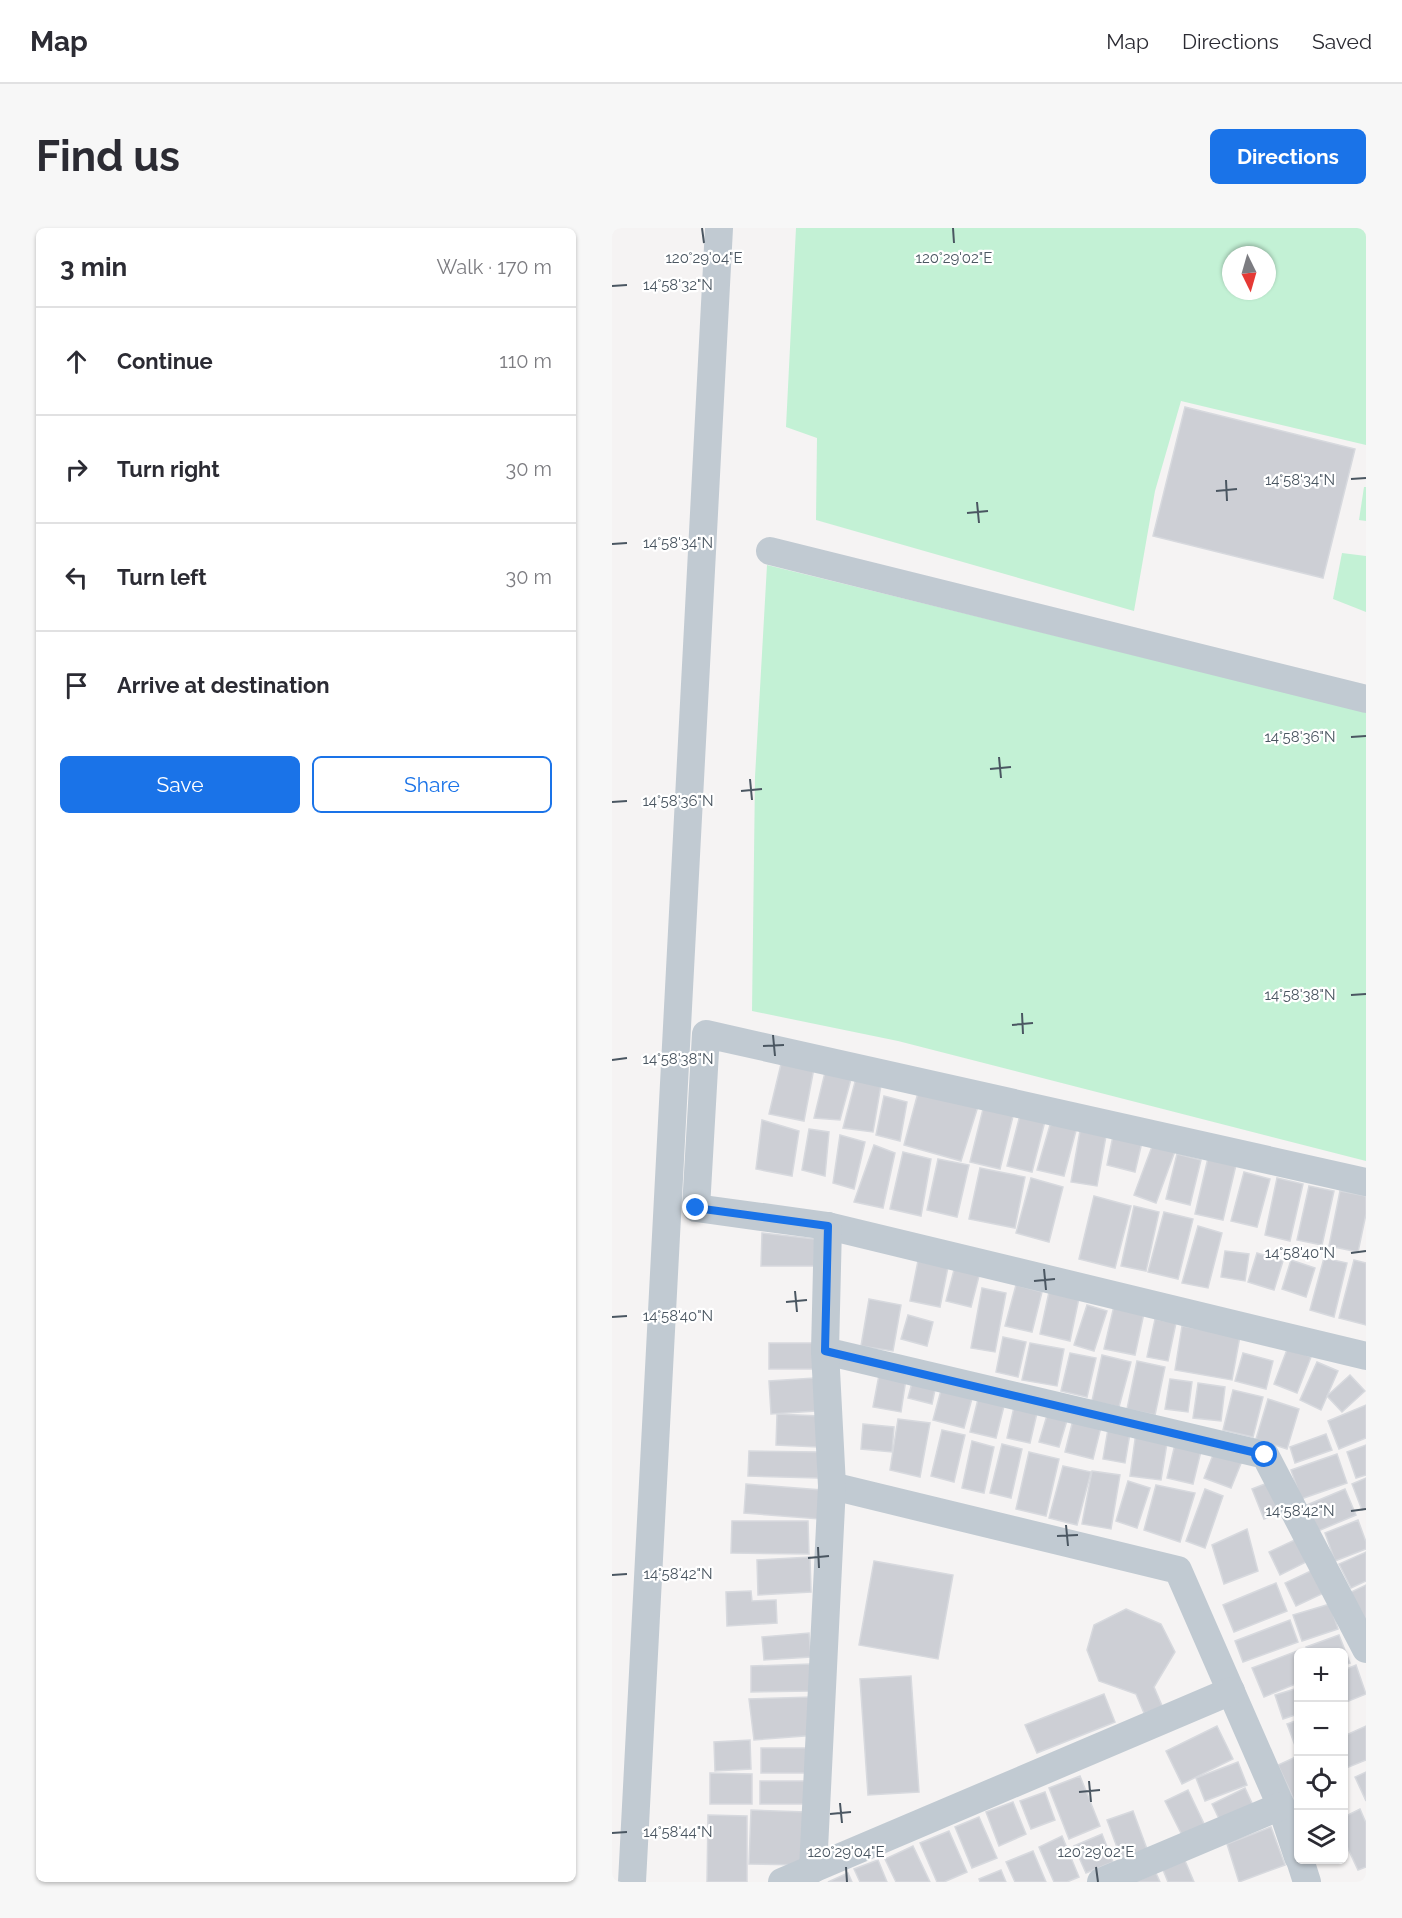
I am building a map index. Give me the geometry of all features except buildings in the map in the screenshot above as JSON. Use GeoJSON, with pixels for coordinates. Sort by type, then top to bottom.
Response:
{"type":"FeatureCollection","features":[{"type":"Feature","properties":{"kind":"street"},"geometry":{"type":"LineString","coordinates":[[632,1882],[719,228]]}},
{"type":"Feature","properties":{"kind":"street"},"geometry":{"type":"LineString","coordinates":[[770,551],[1366,699]]}},
{"type":"Feature","properties":{"kind":"street"},"geometry":{"type":"LineString","coordinates":[[1366,1182],[706,1034],[696,1208],[828,1226],[1366,1356]]}},
{"type":"Feature","properties":{"kind":"street"},"geometry":{"type":"LineString","coordinates":[[813,1869],[832,1486],[825,1351],[828,1226]]}},
{"type":"Feature","properties":{"kind":"street"},"geometry":{"type":"LineString","coordinates":[[825,1351],[1265,1455],[1366,1649]]}},
{"type":"Feature","properties":{"kind":"street"},"geometry":{"type":"LineString","coordinates":[[832,1486],[1178,1570],[1281,1806],[1294,1844]]}},
{"type":"Feature","properties":{"kind":"street"},"geometry":{"type":"LineString","coordinates":[[783,1882],[1231,1691]]}},
{"type":"Feature","properties":{"kind":"street"},"geometry":{"type":"LineString","coordinates":[[1101,1882],[1281,1806]]}},
{"type":"Feature","properties":{"kind":"street"},"geometry":{"type":"LineString","coordinates":[[1301,1864],[1307,1882]]}},
{"type":"Feature","properties":{"kind":"green space"},"geometry":{"type":"Polygon","coordinates":[[[796,228],[1366,228],[1366,445],[1181,401],[1155,491],[1134,611],[816,520],[817,438],[786,427],[796,228]]]}},
{"type":"Feature","properties":{"kind":"green space"},"geometry":{"type":"Polygon","coordinates":[[[1364,487],[1366,487],[1366,521],[1359,520],[1364,487]]]}},
{"type":"Feature","properties":{"kind":"green space"},"geometry":{"type":"Polygon","coordinates":[[[1342,553],[1366,556],[1366,612],[1333,599],[1342,553]]]}},
{"type":"Feature","properties":{"kind":"green space"},"geometry":{"type":"Polygon","coordinates":[[[767,565],[1366,712],[1366,1161],[898,1041],[752,1011],[755,777],[767,565]]]}},
{"type":"Feature","properties":{"kind":"route"},"geometry":{"type":"LineString","coordinates":[[696,1208],[828,1226],[825,1351],[1265,1455]]}}]}
